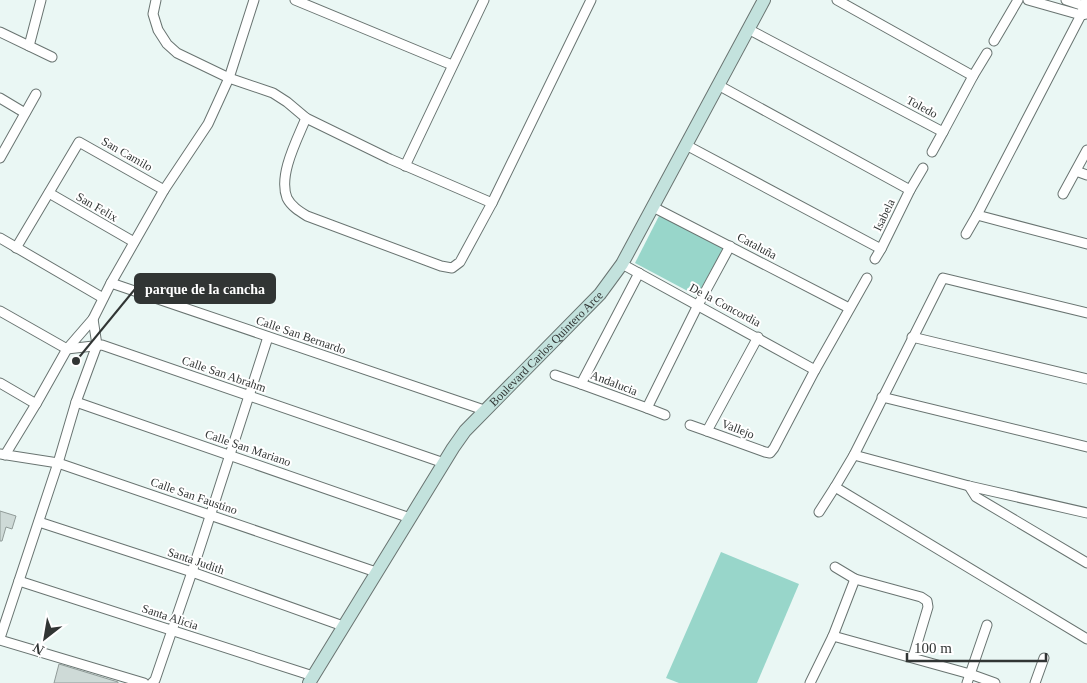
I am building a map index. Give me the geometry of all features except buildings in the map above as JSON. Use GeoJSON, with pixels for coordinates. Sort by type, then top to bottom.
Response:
{"type":"FeatureCollection","features":[{"type":"Feature","properties":{"kind":"street"},"geometry":{"type":"LineString","coordinates":[[29,46],[41,0]]}},
{"type":"Feature","properties":{"kind":"street"},"geometry":{"type":"LineString","coordinates":[[156,0],[152,14],[158,30],[167,44],[177,53],[230,78],[273,93],[306,118],[406,166],[492,203]]}},
{"type":"Feature","properties":{"kind":"street"},"geometry":{"type":"LineString","coordinates":[[2,454],[36,404],[67,348],[93,319],[111,283],[164,190],[208,124],[230,78],[254,0]]}},
{"type":"Feature","properties":{"kind":"street"},"geometry":{"type":"LineString","coordinates":[[295,0],[452,65]]}},
{"type":"Feature","properties":{"kind":"street"},"geometry":{"type":"LineString","coordinates":[[406,166],[484,0]]}},
{"type":"Feature","properties":{"kind":"street"},"geometry":{"type":"LineString","coordinates":[[306,118],[286,169],[284,187],[287,199],[296,209],[307,216],[441,266],[452,268],[460,262],[492,203],[591,0]]}},
{"type":"Feature","properties":{"kind":"street","name":"Boulevard Carlos Quintero Arce"},"geometry":{"type":"LineString","coordinates":[[311,680],[465,430],[600,294],[622,264],[764,0]]}},
{"type":"Feature","properties":{"kind":"street"},"geometry":{"type":"LineString","coordinates":[[837,0],[974,76]]}},
{"type":"Feature","properties":{"kind":"street"},"geometry":{"type":"LineString","coordinates":[[994,41],[1018,0]]}},
{"type":"Feature","properties":{"kind":"street"},"geometry":{"type":"LineString","coordinates":[[1028,0],[1085,8]]}},
{"type":"Feature","properties":{"kind":"street"},"geometry":{"type":"LineString","coordinates":[[1066,0],[1085,8]]}},
{"type":"Feature","properties":{"kind":"street"},"geometry":{"type":"LineString","coordinates":[[966,234],[1085,8]]}},
{"type":"Feature","properties":{"kind":"street","name":"Toledo"},"geometry":{"type":"LineString","coordinates":[[748,29],[943,132],[987,52]]}},
{"type":"Feature","properties":{"kind":"street"},"geometry":{"type":"LineString","coordinates":[[0,32],[52,57]]}},
{"type":"Feature","properties":{"kind":"street","name":"Isabela"},"geometry":{"type":"LineString","coordinates":[[686,145],[881,249],[910,190],[718,86]]}},
{"type":"Feature","properties":{"kind":"street"},"geometry":{"type":"LineString","coordinates":[[0,158],[36,94]]}},
{"type":"Feature","properties":{"kind":"street"},"geometry":{"type":"LineString","coordinates":[[0,98],[25,113]]}},
{"type":"Feature","properties":{"kind":"street"},"geometry":{"type":"LineString","coordinates":[[932,152],[943,132]]}},
{"type":"Feature","properties":{"kind":"street","name":"San Camilo"},"geometry":{"type":"LineString","coordinates":[[48,193],[78,143],[81,142],[164,190]]}},
{"type":"Feature","properties":{"kind":"street"},"geometry":{"type":"LineString","coordinates":[[1063,194],[1087,150]]}},
{"type":"Feature","properties":{"kind":"street"},"geometry":{"type":"LineString","coordinates":[[910,190],[923,168]]}},
{"type":"Feature","properties":{"kind":"street"},"geometry":{"type":"LineString","coordinates":[[1076,171],[1087,175]]}},
{"type":"Feature","properties":{"kind":"street"},"geometry":{"type":"LineString","coordinates":[[16,248],[48,193]]}},
{"type":"Feature","properties":{"kind":"street","name":"San Felix"},"geometry":{"type":"LineString","coordinates":[[48,193],[134,242]]}},
{"type":"Feature","properties":{"kind":"street","name":"Cataluña"},"geometry":{"type":"LineString","coordinates":[[653,207],[849,308]]}},
{"type":"Feature","properties":{"kind":"street"},"geometry":{"type":"LineString","coordinates":[[977,215],[1087,244]]}},
{"type":"Feature","properties":{"kind":"street"},"geometry":{"type":"LineString","coordinates":[[0,238],[104,298]]}},
{"type":"Feature","properties":{"kind":"street","name":"Andalucia"},"geometry":{"type":"LineString","coordinates":[[639,273],[581,384],[647,408],[730,246]]}},
{"type":"Feature","properties":{"kind":"street"},"geometry":{"type":"LineString","coordinates":[[875,259],[881,249]]}},
{"type":"Feature","properties":{"kind":"street","name":"De la Concordia"},"geometry":{"type":"LineString","coordinates":[[622,264],[815,370]]}},
{"type":"Feature","properties":{"kind":"street"},"geometry":{"type":"LineString","coordinates":[[815,370],[867,278]]}},
{"type":"Feature","properties":{"kind":"street"},"geometry":{"type":"LineString","coordinates":[[819,512],[854,455],[912,337],[944,278],[1087,313]]}},
{"type":"Feature","properties":{"kind":"street","name":"Calle San Bernardo"},"geometry":{"type":"LineString","coordinates":[[111,283],[484,410]]}},
{"type":"Feature","properties":{"kind":"street"},"geometry":{"type":"LineString","coordinates":[[0,311],[67,348]]}},
{"type":"Feature","properties":{"kind":"street"},"geometry":{"type":"LineString","coordinates":[[93,319],[97,345],[76,402],[0,639],[144,683]]}},
{"type":"Feature","properties":{"kind":"street","name":"Vallejo"},"geometry":{"type":"LineString","coordinates":[[758,337],[707,431],[770,453],[815,370]]}},
{"type":"Feature","properties":{"kind":"street"},"geometry":{"type":"LineString","coordinates":[[912,337],[1087,379]]}},
{"type":"Feature","properties":{"kind":"street"},"geometry":{"type":"LineString","coordinates":[[152,683],[155,680],[192,572],[268,338]]}},
{"type":"Feature","properties":{"kind":"street","name":"Calle San Abrahm"},"geometry":{"type":"LineString","coordinates":[[67,348],[97,345],[444,463]]}},
{"type":"Feature","properties":{"kind":"street"},"geometry":{"type":"LineString","coordinates":[[555,375],[581,384]]}},
{"type":"Feature","properties":{"kind":"street"},"geometry":{"type":"LineString","coordinates":[[0,383],[36,404]]}},
{"type":"Feature","properties":{"kind":"street"},"geometry":{"type":"LineString","coordinates":[[882,397],[1087,447]]}},
{"type":"Feature","properties":{"kind":"street","name":"Calle San Mariano"},"geometry":{"type":"LineString","coordinates":[[76,402],[410,518]]}},
{"type":"Feature","properties":{"kind":"street"},"geometry":{"type":"LineString","coordinates":[[647,408],[665,415]]}},
{"type":"Feature","properties":{"kind":"street"},"geometry":{"type":"LineString","coordinates":[[690,425],[707,431]]}},
{"type":"Feature","properties":{"kind":"street","name":"Calle San Faustino"},"geometry":{"type":"LineString","coordinates":[[2,454],[58,463],[376,572]]}},
{"type":"Feature","properties":{"kind":"street"},"geometry":{"type":"LineString","coordinates":[[854,455],[969,486],[1087,513]]}},
{"type":"Feature","properties":{"kind":"street"},"geometry":{"type":"LineString","coordinates":[[969,486],[976,497],[1087,563]]}},
{"type":"Feature","properties":{"kind":"street"},"geometry":{"type":"LineString","coordinates":[[835,487],[1087,639]]}},
{"type":"Feature","properties":{"kind":"street","name":"Santa Judith"},"geometry":{"type":"LineString","coordinates":[[39,522],[192,572],[344,626]]}},
{"type":"Feature","properties":{"kind":"street"},"geometry":{"type":"LineString","coordinates":[[835,567],[855,578],[921,597],[927,601],[928,607],[913,657]]}},
{"type":"Feature","properties":{"kind":"street"},"geometry":{"type":"LineString","coordinates":[[810,683],[833,636],[855,578]]}},
{"type":"Feature","properties":{"kind":"street","name":"Santa Alicia"},"geometry":{"type":"LineString","coordinates":[[19,581],[172,630],[311,680]]}},
{"type":"Feature","properties":{"kind":"street"},"geometry":{"type":"LineString","coordinates":[[968,678],[987,625]]}},
{"type":"Feature","properties":{"kind":"street"},"geometry":{"type":"LineString","coordinates":[[833,636],[913,657],[968,678],[995,683]]}},
{"type":"Feature","properties":{"kind":"street"},"geometry":{"type":"LineString","coordinates":[[1035,683],[1044,658]]}},
{"type":"Feature","properties":{"kind":"green space"},"geometry":{"type":"Polygon","coordinates":[[[660,214],[724,247],[697,296],[635,263],[660,214]]]}},
{"type":"Feature","properties":{"kind":"green space"},"geometry":{"type":"Polygon","coordinates":[[[721,552],[799,584],[757,683],[679,683],[666,678],[721,552]]]}},
{"type":"Feature","properties":{"kind":"place","name":"parque de la cancha"},"geometry":{"type":"Point","coordinates":[76,361]}}]}
